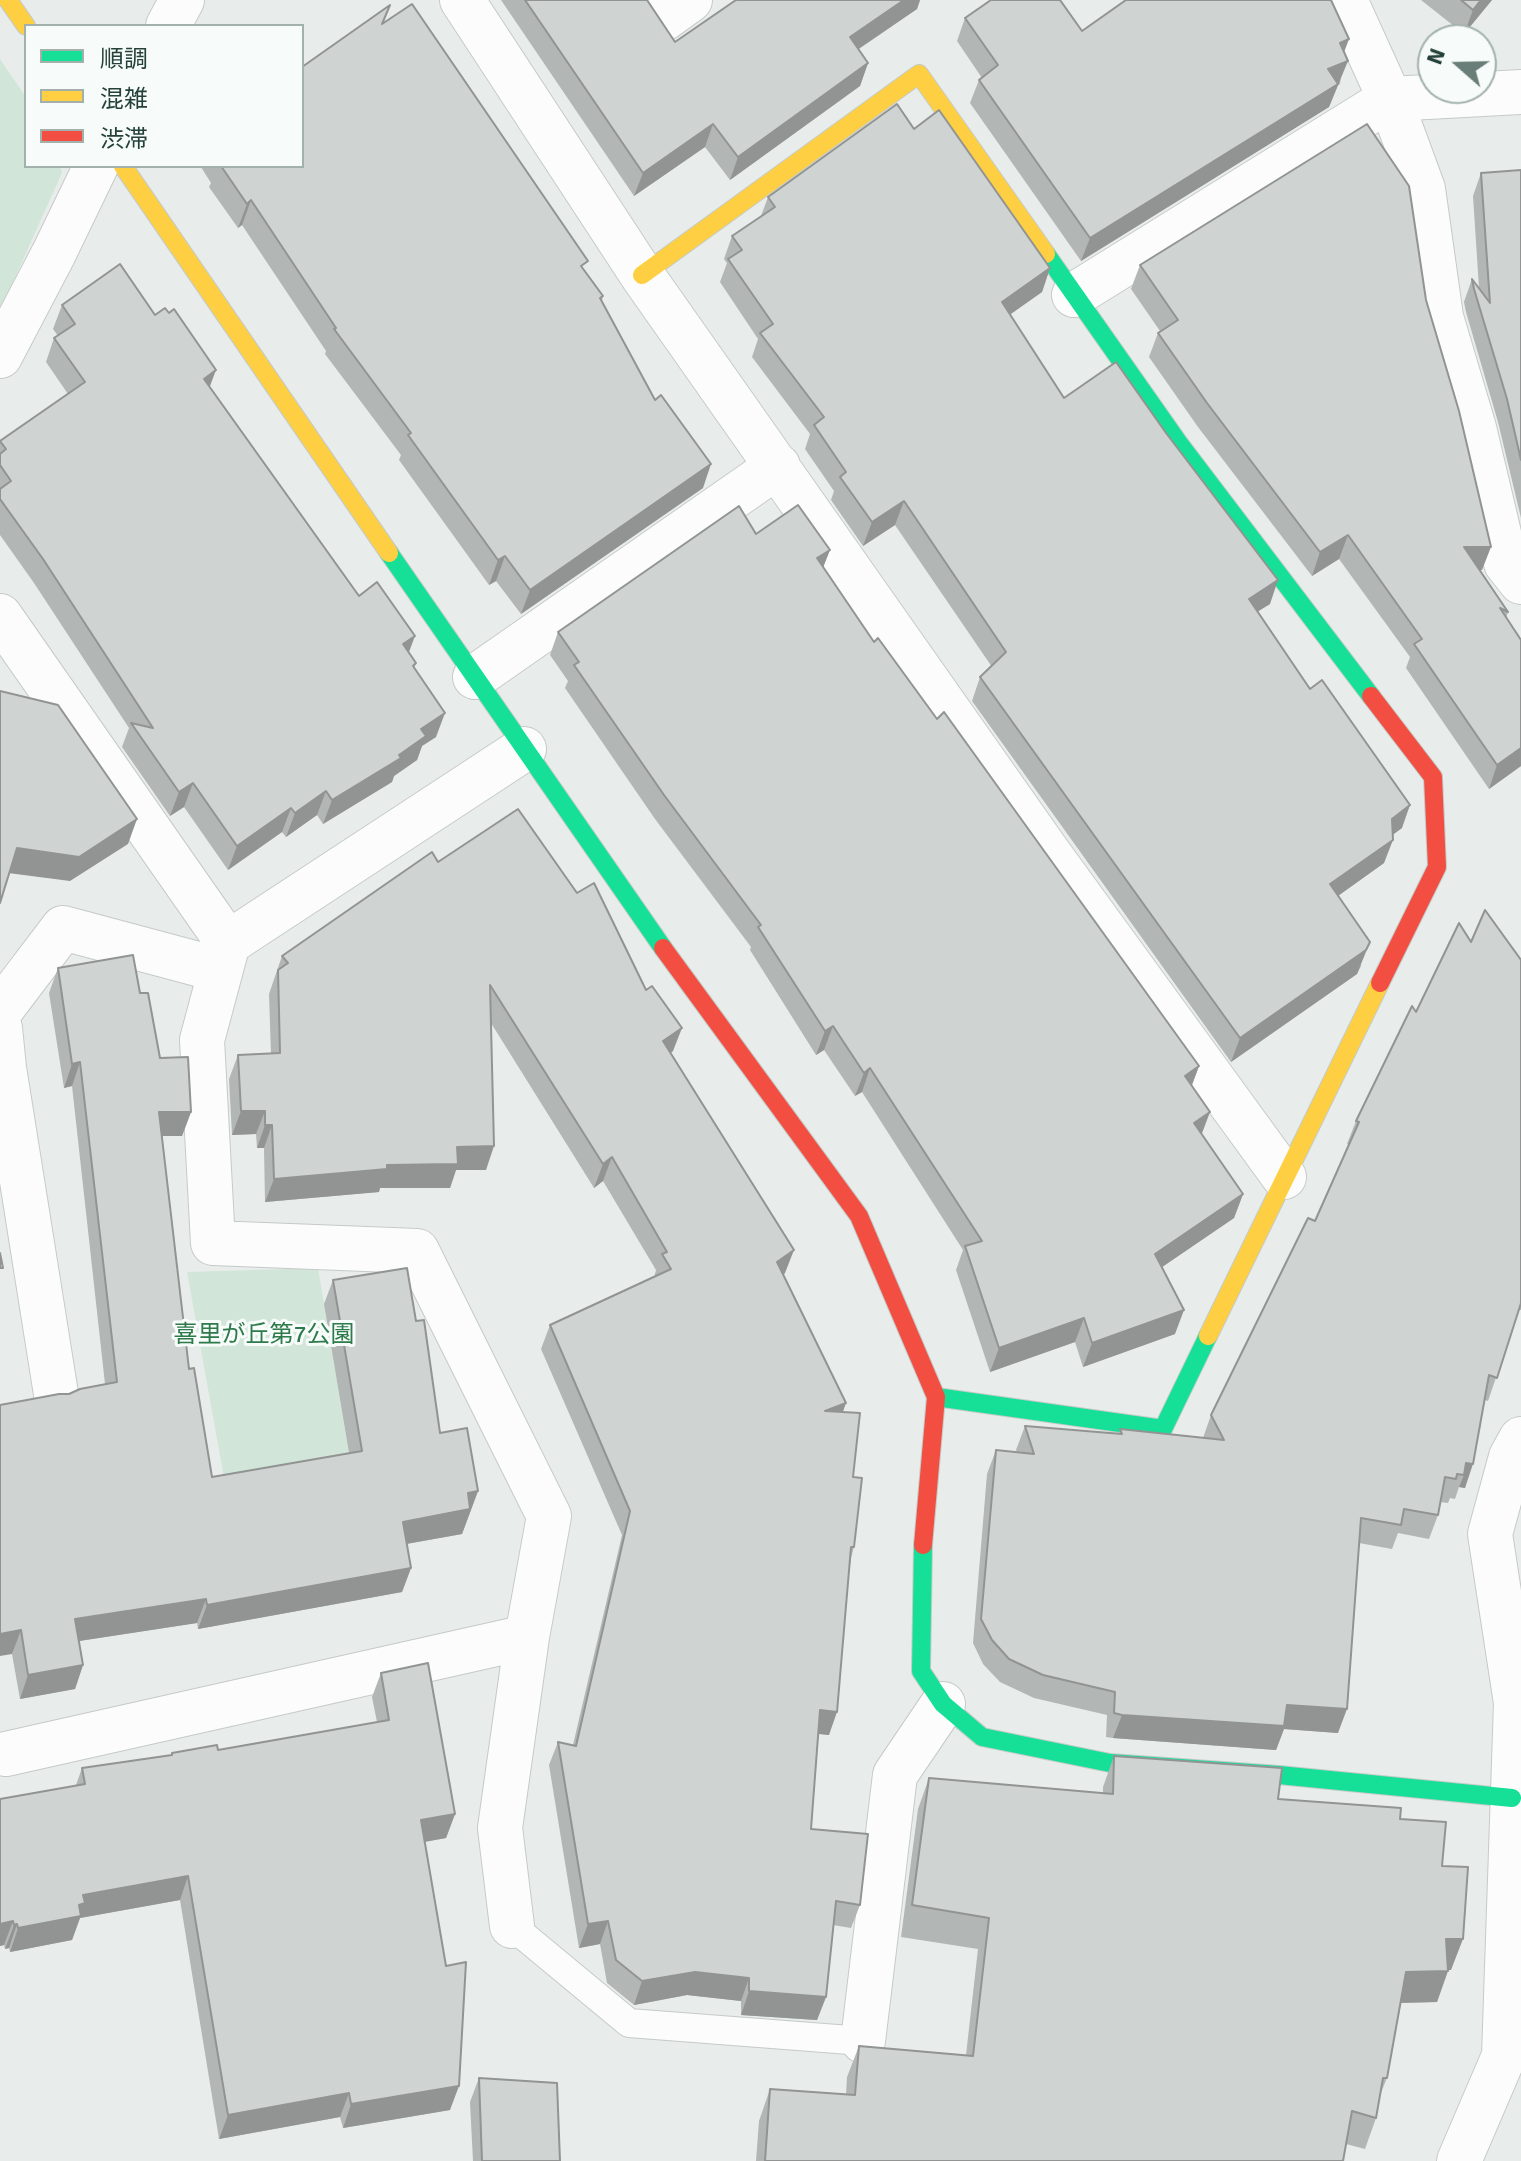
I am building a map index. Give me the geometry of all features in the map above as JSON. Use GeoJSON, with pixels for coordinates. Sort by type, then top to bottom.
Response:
{"type":"FeatureCollection","features":[{"type":"Feature","properties":{"kind":"street"},"geometry":{"type":"LineString","coordinates":[[8,0],[25,24]]}},
{"type":"Feature","properties":{"kind":"street"},"geometry":{"type":"LineString","coordinates":[[169,24],[182,0]]}},
{"type":"Feature","properties":{"kind":"street"},"geometry":{"type":"LineString","coordinates":[[462,0],[642,275],[1047,851],[1284,1177]]}},
{"type":"Feature","properties":{"kind":"street"},"geometry":{"type":"LineString","coordinates":[[654,0],[665,18],[690,0]]}},
{"type":"Feature","properties":{"kind":"street"},"geometry":{"type":"LineString","coordinates":[[1345,0],[1390,99],[1423,189],[1441,317],[1474,428],[1506,563],[1521,582]]}},
{"type":"Feature","properties":{"kind":"street"},"geometry":{"type":"LineString","coordinates":[[642,275],[919,74],[1178,442],[1433,777],[1437,867],[1163,1429],[936,1397]]}},
{"type":"Feature","properties":{"kind":"street"},"geometry":{"type":"LineString","coordinates":[[1074,295],[1390,99],[1521,92]]}},
{"type":"Feature","properties":{"kind":"street"},"geometry":{"type":"LineString","coordinates":[[0,356],[95,168]]}},
{"type":"Feature","properties":{"kind":"street"},"geometry":{"type":"LineString","coordinates":[[124,168],[524,749],[693,990],[859,1216],[936,1397],[921,1569],[921,1671],[943,1704],[982,1737],[1110,1763],[1279,1775],[1512,1798]]}},
{"type":"Feature","properties":{"kind":"street"},"geometry":{"type":"LineString","coordinates":[[475,677],[778,466]]}},
{"type":"Feature","properties":{"kind":"street"},"geometry":{"type":"LineString","coordinates":[[0,616],[224,956]]}},
{"type":"Feature","properties":{"kind":"street"},"geometry":{"type":"LineString","coordinates":[[512,1926],[500,1828],[527,1637],[549,1516],[417,1251],[213,1243],[202,1040],[224,956],[524,749]]}},
{"type":"Feature","properties":{"kind":"street"},"geometry":{"type":"LineString","coordinates":[[0,1011],[63,928],[224,956]]}},
{"type":"Feature","properties":{"kind":"street"},"geometry":{"type":"LineString","coordinates":[[0,1028],[56,1394]]}},
{"type":"Feature","properties":{"kind":"street"},"geometry":{"type":"LineString","coordinates":[[1459,2161],[1504,2056],[1516,1703],[1490,1534],[1511,1457],[1521,1439]]}},
{"type":"Feature","properties":{"kind":"street"},"geometry":{"type":"LineString","coordinates":[[6,1754],[527,1637]]}},
{"type":"Feature","properties":{"kind":"street"},"geometry":{"type":"LineString","coordinates":[[863,2041],[895,1775],[943,1704]]}},
{"type":"Feature","properties":{"kind":"lane"},"geometry":{"type":"LineString","coordinates":[[512,1926],[629,2023],[863,2041]]}},
{"type":"Feature","properties":{"kind":"green space"},"geometry":{"type":"Polygon","coordinates":[[[0,59],[24,94],[24,168],[61,168],[62,173],[0,311],[0,59]]]}},
{"type":"Feature","properties":{"kind":"green space","name":"喜里が丘第7公園"},"geometry":{"type":"Polygon","coordinates":[[[318,1268],[351,1466],[226,1489],[187,1272],[318,1268]]]}},
{"type":"Feature","properties":{"kind":"building"},"geometry":{"type":"Polygon","coordinates":[[[525,0],[647,0],[675,42],[736,0],[904,0],[850,37],[868,63],[738,157],[713,124],[643,173],[525,0]]]}},
{"type":"Feature","properties":{"kind":"building"},"geometry":{"type":"Polygon","coordinates":[[[991,0],[1060,0],[1082,31],[1126,0],[1331,0],[1349,39],[1340,43],[1348,61],[1328,69],[1338,84],[1090,238],[979,80],[998,65],[965,18],[991,0]]]}},
{"type":"Feature","properties":{"kind":"building"},"geometry":{"type":"Polygon","coordinates":[[[1461,0],[1481,0],[1473,10],[1461,0]]]}},
{"type":"Feature","properties":{"kind":"building"},"geometry":{"type":"Polygon","coordinates":[[[412,4],[588,261],[581,266],[603,296],[600,298],[655,400],[661,395],[711,464],[530,590],[505,556],[498,560],[408,435],[411,433],[334,329],[251,200],[247,204],[222,168],[304,168],[304,66],[390,5],[382,24],[412,4]]]}},
{"type":"Feature","properties":{"kind":"building"},"geometry":{"type":"Polygon","coordinates":[[[897,104],[914,129],[939,110],[1050,268],[1002,302],[1064,398],[1116,362],[1278,580],[1249,599],[1310,689],[1322,680],[1410,805],[1392,819],[1393,840],[1330,884],[1370,942],[1366,950],[1240,1038],[980,677],[1006,652],[904,501],[872,522],[840,477],[846,472],[814,425],[824,417],[760,333],[773,324],[728,259],[742,250],[732,236],[775,207],[768,197],[897,104]]]}},
{"type":"Feature","properties":{"kind":"building"},"geometry":{"type":"Polygon","coordinates":[[[1367,124],[1409,186],[1426,300],[1459,411],[1491,547],[1464,547],[1508,612],[1500,608],[1521,640],[1521,748],[1497,765],[1414,644],[1422,639],[1348,535],[1320,552],[1207,403],[1158,333],[1178,320],[1140,265],[1367,124]]]}},
{"type":"Feature","properties":{"kind":"building"},"geometry":{"type":"Polygon","coordinates":[[[1521,170],[1521,460],[1507,399],[1472,279],[1490,303],[1481,173],[1521,170]]]}},
{"type":"Feature","properties":{"kind":"building"},"geometry":{"type":"Polygon","coordinates":[[[120,264],[155,315],[165,308],[169,313],[174,309],[216,370],[204,379],[359,596],[377,582],[415,636],[403,644],[416,663],[413,666],[445,713],[421,729],[426,736],[399,755],[401,758],[332,800],[326,791],[295,813],[291,808],[237,846],[193,783],[179,792],[131,723],[153,728],[43,559],[0,499],[0,489],[11,481],[0,465],[0,454],[6,449],[0,441],[85,382],[54,338],[75,324],[62,305],[120,264]]]}},
{"type":"Feature","properties":{"kind":"building"},"geometry":{"type":"Polygon","coordinates":[[[798,505],[830,550],[817,558],[874,642],[878,638],[937,719],[944,712],[1199,1066],[1185,1076],[1210,1112],[1194,1123],[1243,1194],[1155,1254],[1184,1310],[1092,1343],[1084,1318],[999,1348],[965,1246],[982,1241],[870,1068],[864,1073],[833,1026],[825,1031],[758,927],[761,925],[664,795],[574,665],[579,662],[558,632],[739,506],[756,534],[798,505]]]}},
{"type":"Feature","properties":{"kind":"building"},"geometry":{"type":"Polygon","coordinates":[[[0,691],[58,705],[137,819],[79,857],[17,848],[0,903],[0,691]]]}},
{"type":"Feature","properties":{"kind":"building"},"geometry":{"type":"Polygon","coordinates":[[[518,809],[577,893],[594,883],[646,990],[652,986],[682,1028],[663,1041],[794,1250],[777,1262],[846,1403],[825,1411],[860,1413],[853,1477],[862,1478],[854,1547],[851,1547],[837,1712],[820,1710],[811,1829],[868,1834],[860,1905],[836,1901],[826,1997],[749,1991],[749,1978],[695,1972],[642,1981],[616,1960],[608,1921],[588,1924],[558,1742],[576,1746],[630,1511],[550,1325],[671,1269],[662,1254],[667,1252],[612,1157],[603,1164],[490,985],[494,1146],[457,1147],[458,1164],[387,1165],[387,1169],[274,1179],[272,1125],[265,1125],[265,1111],[241,1111],[238,1055],[280,1053],[278,970],[288,963],[282,956],[432,852],[438,862],[518,809]]]}},
{"type":"Feature","properties":{"kind":"building"},"geometry":{"type":"Polygon","coordinates":[[[1485,910],[1521,960],[1521,1303],[1497,1378],[1489,1375],[1473,1464],[1466,1463],[1464,1475],[1457,1474],[1456,1479],[1445,1477],[1438,1515],[1404,1509],[1401,1525],[1361,1518],[1347,1709],[1287,1705],[1284,1726],[1122,1715],[1114,1713],[1115,1692],[1043,1675],[1009,1659],[992,1640],[981,1619],[996,1450],[1034,1454],[1025,1426],[1122,1434],[1120,1429],[1224,1440],[1211,1415],[1308,1218],[1315,1221],[1359,1122],[1356,1121],[1412,1006],[1416,1012],[1459,923],[1471,942],[1485,910]]]}},
{"type":"Feature","properties":{"kind":"building"},"geometry":{"type":"Polygon","coordinates":[[[133,955],[140,993],[148,993],[160,1058],[188,1057],[191,1112],[159,1112],[189,1369],[194,1368],[212,1477],[362,1451],[333,1280],[407,1268],[416,1321],[424,1320],[440,1433],[467,1428],[478,1491],[468,1493],[470,1509],[403,1522],[411,1568],[207,1605],[206,1599],[75,1619],[83,1665],[28,1675],[21,1630],[0,1634],[0,1405],[69,1394],[117,1382],[80,1062],[72,1064],[58,968],[133,955]]]}},
{"type":"Feature","properties":{"kind":"building"},"geometry":{"type":"Polygon","coordinates":[[[428,1663],[455,1814],[421,1820],[446,1966],[466,1962],[459,2086],[351,2104],[349,2093],[228,2115],[188,1876],[83,1895],[85,1903],[79,1905],[81,1916],[18,1928],[13,1921],[0,1924],[0,1799],[85,1784],[82,1768],[217,1745],[218,1750],[389,1720],[381,1673],[428,1663]]]}},
{"type":"Feature","properties":{"kind":"building"},"geometry":{"type":"Polygon","coordinates":[[[1114,1756],[1282,1768],[1278,1799],[1401,1808],[1400,1819],[1446,1822],[1442,1866],[1468,1867],[1463,1939],[1446,1939],[1448,1971],[1406,1972],[1387,2078],[1383,2078],[1376,2118],[1352,2111],[1343,2161],[765,2161],[770,2089],[855,2095],[859,2046],[973,2056],[989,1918],[912,1905],[929,1778],[1113,1794],[1114,1756]]]}},
{"type":"Feature","properties":{"kind":"building"},"geometry":{"type":"Polygon","coordinates":[[[479,2078],[557,2083],[560,2161],[482,2161],[479,2078]]]}},
{"type":"Feature","properties":{"kind":"traffic: fast"},"geometry":{"type":"LineString","coordinates":[[1046,254],[1178,442],[1371,696]]}},
{"type":"Feature","properties":{"kind":"traffic: fast"},"geometry":{"type":"LineString","coordinates":[[389,553],[663,948]]}},
{"type":"Feature","properties":{"kind":"traffic: fast"},"geometry":{"type":"LineString","coordinates":[[936,1397],[1163,1429],[1208,1336]]}},
{"type":"Feature","properties":{"kind":"traffic: fast"},"geometry":{"type":"LineString","coordinates":[[923,1545],[921,1671],[943,1704],[982,1737],[1110,1763],[1279,1775],[1512,1798]]}},
{"type":"Feature","properties":{"kind":"traffic: slow"},"geometry":{"type":"LineString","coordinates":[[8,0],[25,24]]}},
{"type":"Feature","properties":{"kind":"traffic: slow"},"geometry":{"type":"LineString","coordinates":[[642,275],[919,74],[1046,254]]}},
{"type":"Feature","properties":{"kind":"traffic: slow"},"geometry":{"type":"LineString","coordinates":[[124,168],[389,553]]}},
{"type":"Feature","properties":{"kind":"traffic: slow"},"geometry":{"type":"LineString","coordinates":[[1208,1336],[1380,983]]}},
{"type":"Feature","properties":{"kind":"traffic: jam"},"geometry":{"type":"LineString","coordinates":[[1371,696],[1433,777],[1437,867],[1380,983]]}},
{"type":"Feature","properties":{"kind":"traffic: jam"},"geometry":{"type":"LineString","coordinates":[[663,948],[859,1216],[936,1397],[923,1545]]}}]}
